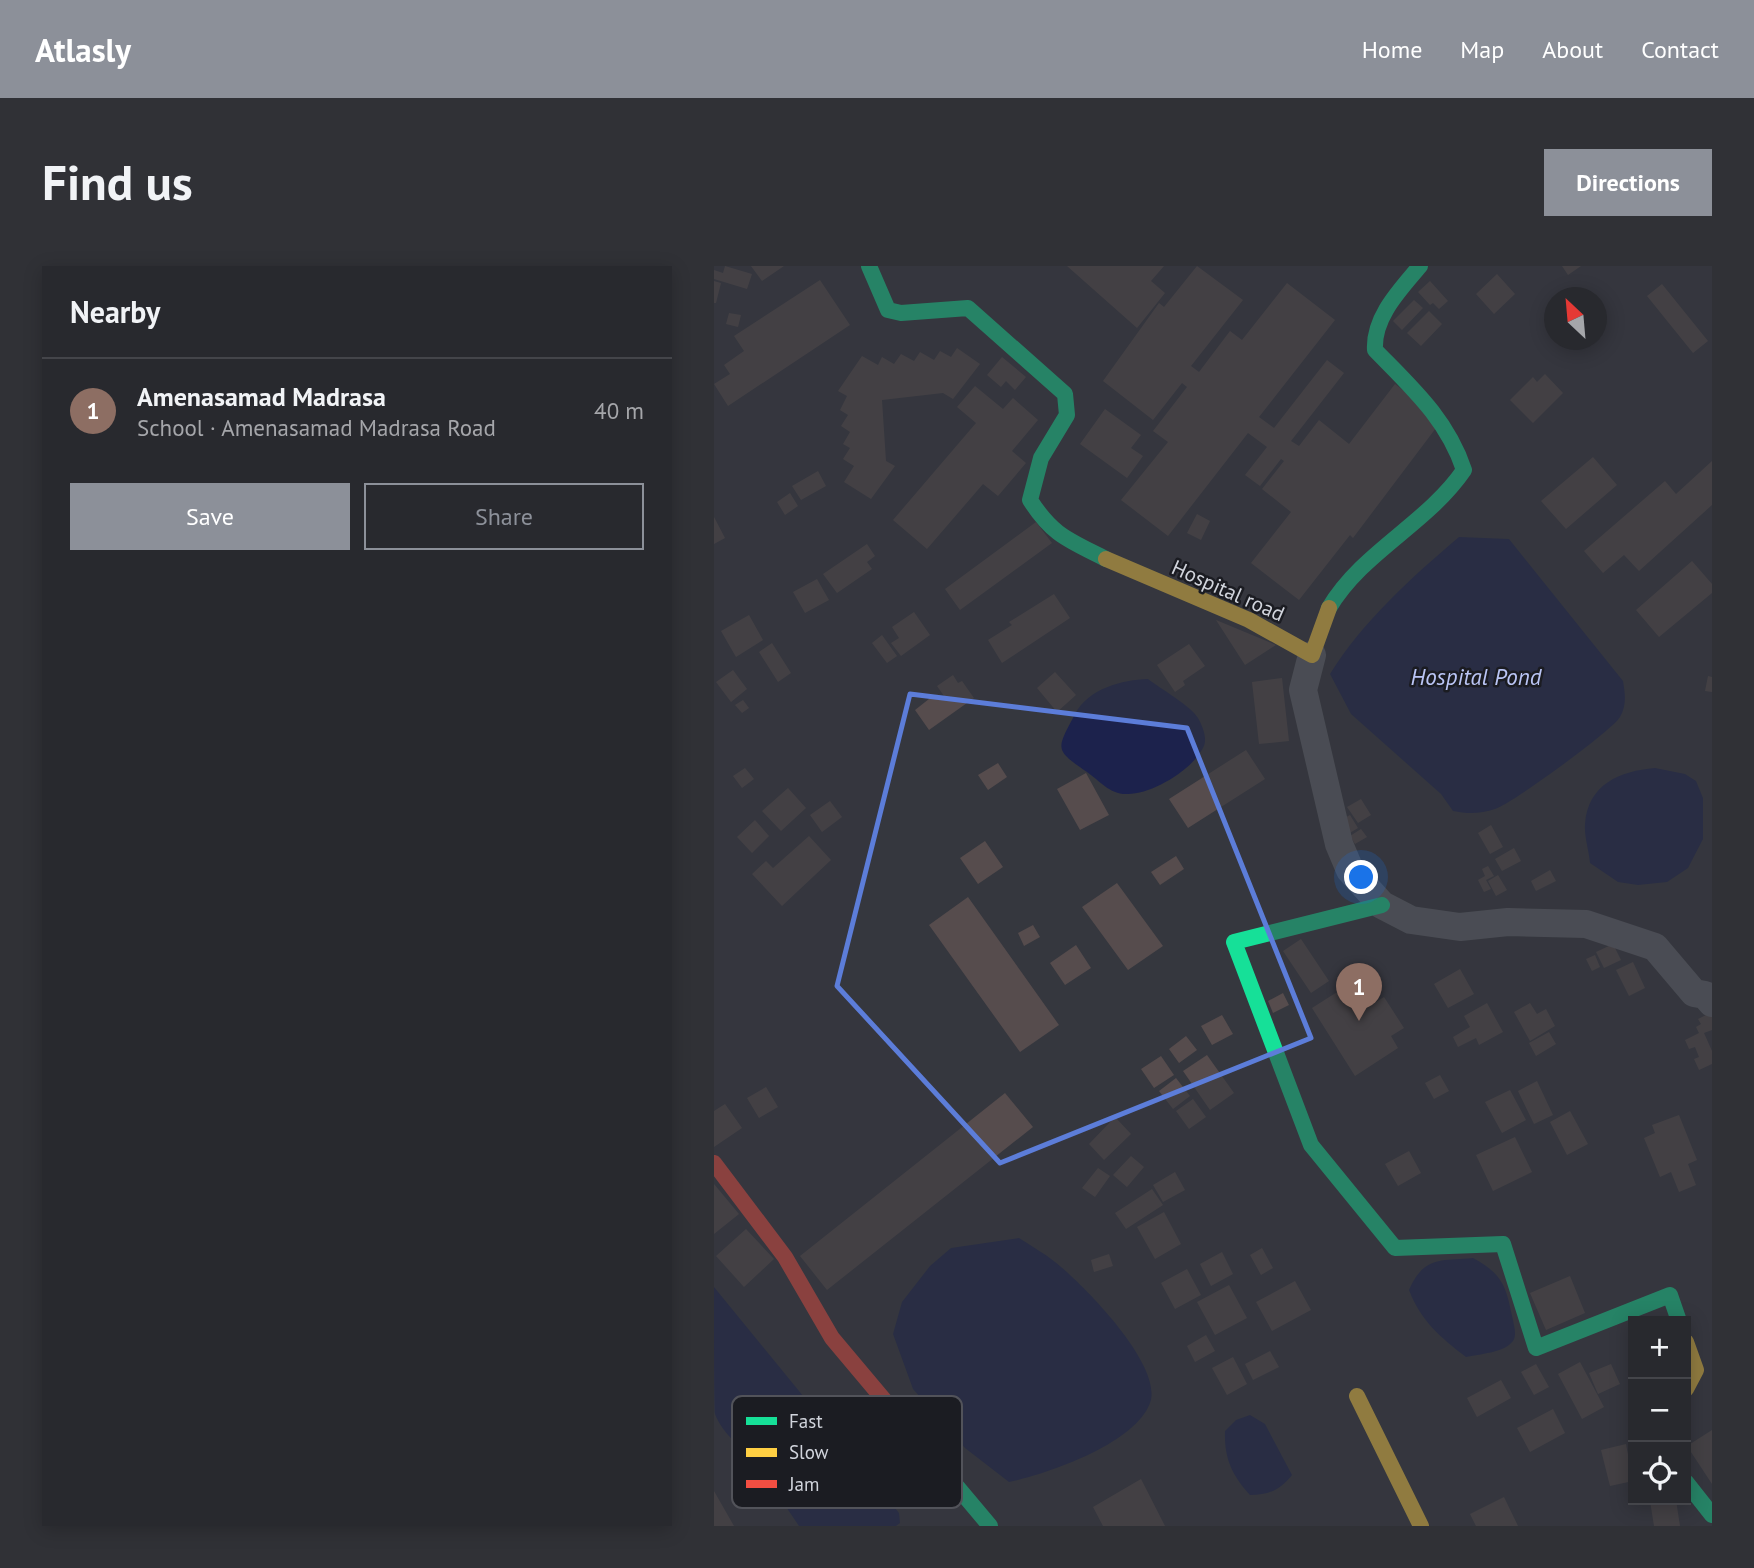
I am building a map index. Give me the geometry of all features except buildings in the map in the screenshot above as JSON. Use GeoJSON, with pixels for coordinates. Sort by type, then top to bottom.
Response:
{"type":"FeatureCollection","features":[{"type":"Feature","properties":{"kind":"street","name":"Hospital road"},"geometry":{"type":"LineString","coordinates":[[869,266],[888,310],[901,313],[968,308],[1065,394],[1067,415],[1041,458],[1030,500],[1045,524],[1057,534],[1117,564],[1249,620],[1312,655]]}},
{"type":"Feature","properties":{"kind":"street"},"geometry":{"type":"LineString","coordinates":[[1420,266],[1394,297],[1374,334],[1376,350],[1423,400],[1454,440],[1464,470],[1429,512],[1352,579],[1330,606],[1312,655],[1303,690],[1339,844],[1350,870],[1382,905],[1411,920],[1460,927],[1557,921],[1598,928],[1654,947],[1694,992],[1705,995],[1712,1003]]}},
{"type":"Feature","properties":{"kind":"street"},"geometry":{"type":"LineString","coordinates":[[1382,905],[1234,942],[1311,1145],[1395,1248],[1503,1244],[1536,1348],[1670,1296],[1677,1316]]}},
{"type":"Feature","properties":{"kind":"street"},"geometry":{"type":"LineString","coordinates":[[714,1163],[785,1257],[832,1338],[881,1396]]}},
{"type":"Feature","properties":{"kind":"street"},"geometry":{"type":"LineString","coordinates":[[1691,1356],[1696,1370],[1691,1380]]}},
{"type":"Feature","properties":{"kind":"street"},"geometry":{"type":"LineString","coordinates":[[1357,1396],[1421,1526]]}},
{"type":"Feature","properties":{"kind":"street"},"geometry":{"type":"LineString","coordinates":[[1691,1488],[1712,1515]]}},
{"type":"Feature","properties":{"kind":"street"},"geometry":{"type":"LineString","coordinates":[[962,1493],[990,1526]]}},
{"type":"Feature","properties":{"kind":"highlighted area"},"geometry":{"type":"Polygon","coordinates":[[[910,694],[1187,728],[1311,1038],[1000,1163],[837,986],[910,694]]]}},
{"type":"Feature","properties":{"kind":"water","name":"Hospital Pond"},"geometry":{"type":"Polygon","coordinates":[[[1459,537],[1509,539],[1623,681],[1625,694],[1620,717],[1581,751],[1504,804],[1490,811],[1474,813],[1453,811],[1441,794],[1351,714],[1330,674],[1373,618],[1406,584],[1459,537]]]}},
{"type":"Feature","properties":{"kind":"water"},"geometry":{"type":"Polygon","coordinates":[[[1148,679],[1194,713],[1203,729],[1204,744],[1198,756],[1170,779],[1148,790],[1122,794],[1106,787],[1068,758],[1062,742],[1081,705],[1097,692],[1128,681],[1148,679]]]}},
{"type":"Feature","properties":{"kind":"water"},"geometry":{"type":"Polygon","coordinates":[[[1655,768],[1685,774],[1696,781],[1703,798],[1703,839],[1688,868],[1667,882],[1638,885],[1618,882],[1590,863],[1585,829],[1587,810],[1599,789],[1608,782],[1630,772],[1655,768]]]}},
{"type":"Feature","properties":{"kind":"water"},"geometry":{"type":"Polygon","coordinates":[[[1019,1238],[1068,1273],[1118,1327],[1145,1368],[1151,1387],[1150,1403],[1141,1418],[1127,1432],[1088,1455],[1045,1472],[1009,1482],[965,1448],[962,1445],[962,1396],[919,1396],[913,1389],[893,1334],[902,1302],[930,1266],[951,1248],[1019,1238]]]}},
{"type":"Feature","properties":{"kind":"water"},"geometry":{"type":"Polygon","coordinates":[[[1473,1258],[1491,1270],[1502,1283],[1515,1333],[1513,1341],[1504,1348],[1466,1357],[1432,1328],[1419,1311],[1409,1290],[1421,1271],[1434,1262],[1473,1258]]]}},
{"type":"Feature","properties":{"kind":"water"},"geometry":{"type":"Polygon","coordinates":[[[714,1287],[803,1396],[732,1396],[732,1439],[715,1414],[714,1287]]]}},
{"type":"Feature","properties":{"kind":"water"},"geometry":{"type":"Polygon","coordinates":[[[1250,1415],[1265,1424],[1292,1475],[1274,1491],[1257,1495],[1250,1495],[1238,1480],[1228,1458],[1225,1441],[1225,1431],[1236,1420],[1250,1415]]]}},
{"type":"Feature","properties":{"kind":"water"},"geometry":{"type":"Polygon","coordinates":[[[787,1508],[895,1508],[899,1513],[900,1523],[896,1526],[799,1526],[787,1508]]]}},
{"type":"Feature","properties":{"kind":"traffic: fast"},"geometry":{"type":"LineString","coordinates":[[869,266],[888,310],[901,313],[968,308],[1065,394],[1067,415],[1041,458],[1030,500],[1054,529],[1106,559]]}},
{"type":"Feature","properties":{"kind":"traffic: fast"},"geometry":{"type":"LineString","coordinates":[[1329,608],[1359,570],[1432,506],[1464,470],[1448,435],[1427,405],[1375,350],[1378,326],[1383,315],[1396,294],[1420,266]]}},
{"type":"Feature","properties":{"kind":"traffic: fast"},"geometry":{"type":"LineString","coordinates":[[1382,905],[1234,942],[1311,1145],[1395,1248],[1503,1244],[1536,1348],[1670,1295],[1677,1316]]}},
{"type":"Feature","properties":{"kind":"traffic: fast"},"geometry":{"type":"LineString","coordinates":[[1691,1488],[1712,1515]]}},
{"type":"Feature","properties":{"kind":"traffic: fast"},"geometry":{"type":"LineString","coordinates":[[962,1493],[990,1526]]}},
{"type":"Feature","properties":{"kind":"traffic: slow"},"geometry":{"type":"LineString","coordinates":[[1106,559],[1249,620],[1312,655],[1329,608]]}},
{"type":"Feature","properties":{"kind":"traffic: slow"},"geometry":{"type":"LineString","coordinates":[[1691,1356],[1696,1370],[1691,1380]]}},
{"type":"Feature","properties":{"kind":"traffic: slow"},"geometry":{"type":"LineString","coordinates":[[1357,1396],[1421,1526]]}},
{"type":"Feature","properties":{"kind":"traffic: jam"},"geometry":{"type":"LineString","coordinates":[[714,1163],[785,1257],[832,1338],[881,1396]]}},
{"type":"Feature","properties":{"kind":"place","name":"Amenasamad Madrasa"},"geometry":{"type":"Point","coordinates":[1359,1021]}}]}
